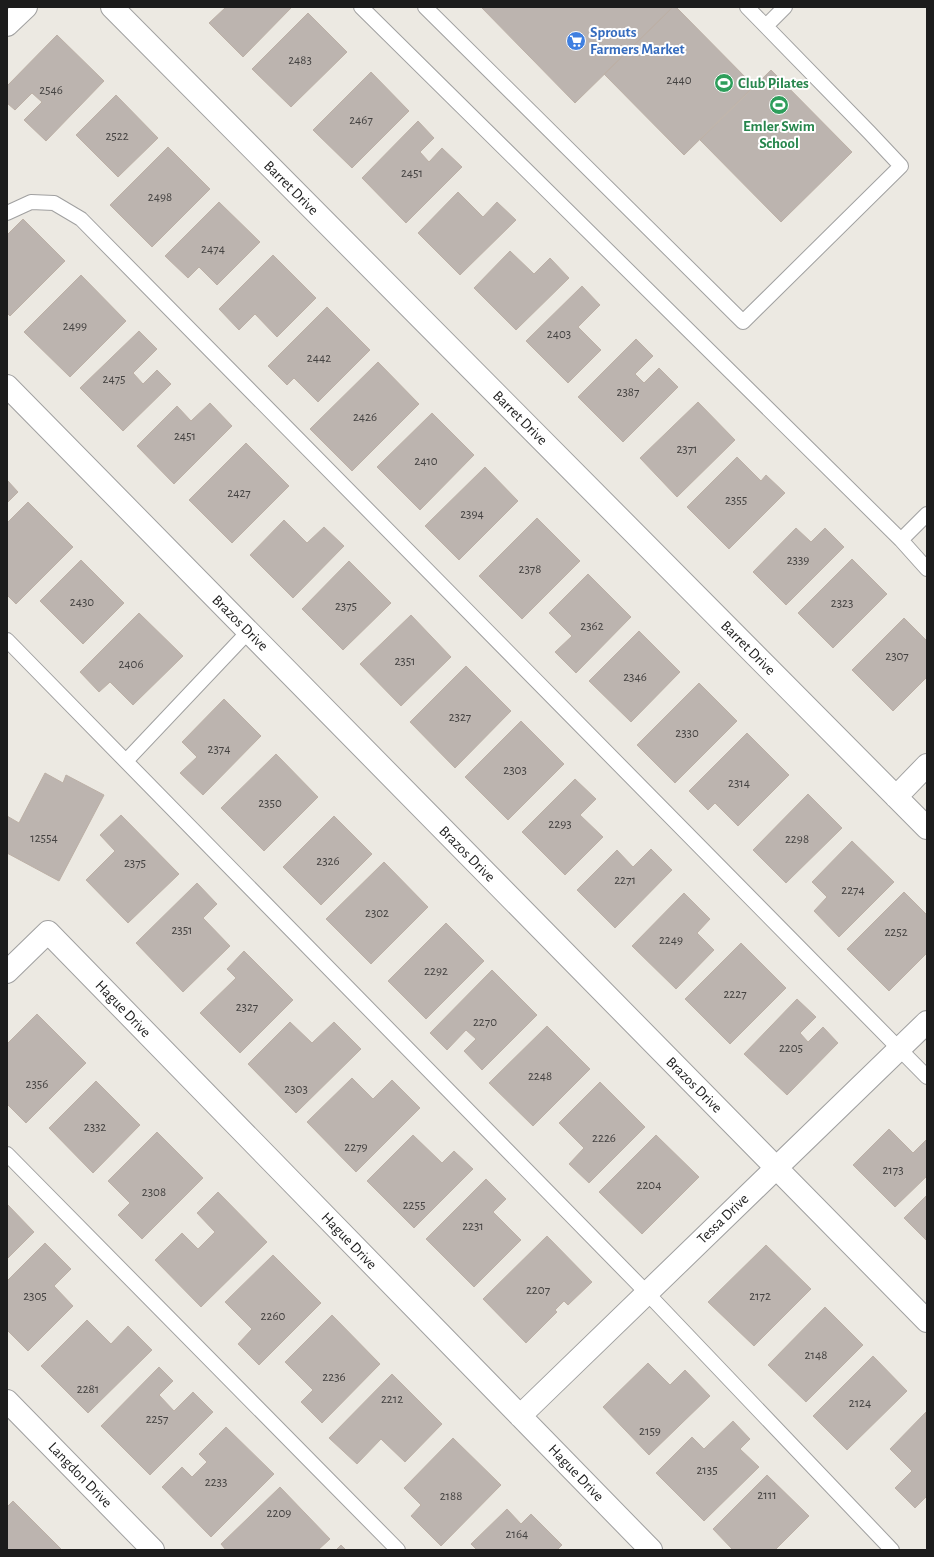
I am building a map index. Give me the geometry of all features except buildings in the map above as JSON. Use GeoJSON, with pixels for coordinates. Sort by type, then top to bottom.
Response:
{"type":"FeatureCollection","features":[{"type":"Feature","properties":{"kind":"street"},"geometry":{"type":"LineString","coordinates":[[7,25],[26,7]]}},
{"type":"Feature","properties":{"kind":"street","name":"Barret Drive"},"geometry":{"type":"LineString","coordinates":[[112,7],[927,828]]}},
{"type":"Feature","properties":{"kind":"street","name":"Brazos Drive"},"geometry":{"type":"LineString","coordinates":[[7,386],[927,1321]]}},
{"type":"Feature","properties":{"kind":"street"},"geometry":{"type":"LineString","coordinates":[[896,797],[927,765]]}},
{"type":"Feature","properties":{"kind":"street","name":"Hague Drive"},"geometry":{"type":"LineString","coordinates":[[7,972],[48,932],[651,1550]]}},
{"type":"Feature","properties":{"kind":"street","name":"Tessa Drive"},"geometry":{"type":"LineString","coordinates":[[520,1416],[927,1022]]}},
{"type":"Feature","properties":{"kind":"street","name":"Langdon Drive"},"geometry":{"type":"LineString","coordinates":[[7,1401],[153,1550]]}},
{"type":"Feature","properties":{"kind":"lane"},"geometry":{"type":"LineString","coordinates":[[361,7],[901,540],[927,569]]}},
{"type":"Feature","properties":{"kind":"lane"},"geometry":{"type":"LineString","coordinates":[[425,7],[743,322],[901,166],[870,132],[747,7]]}},
{"type":"Feature","properties":{"kind":"lane"},"geometry":{"type":"LineString","coordinates":[[766,26],[785,7]]}},
{"type":"Feature","properties":{"kind":"lane"},"geometry":{"type":"LineString","coordinates":[[7,213],[31,202],[54,203],[82,220],[927,1077]]}},
{"type":"Feature","properties":{"kind":"lane"},"geometry":{"type":"LineString","coordinates":[[901,540],[927,514]]}},
{"type":"Feature","properties":{"kind":"lane"},"geometry":{"type":"LineString","coordinates":[[126,761],[248,632]]}},
{"type":"Feature","properties":{"kind":"lane"},"geometry":{"type":"LineString","coordinates":[[7,640],[647,1293],[892,1550]]}},
{"type":"Feature","properties":{"kind":"lane"},"geometry":{"type":"LineString","coordinates":[[7,1154],[398,1550]]}},
{"type":"Feature","properties":{"kind":"place","name":"Sprouts Farmers Market"},"geometry":{"type":"Point","coordinates":[576,41]}},
{"type":"Feature","properties":{"kind":"place","name":"Club Pilates"},"geometry":{"type":"Point","coordinates":[724,83]}},
{"type":"Feature","properties":{"kind":"place","name":"Emler Swim School"},"geometry":{"type":"Point","coordinates":[779,105]}}]}
